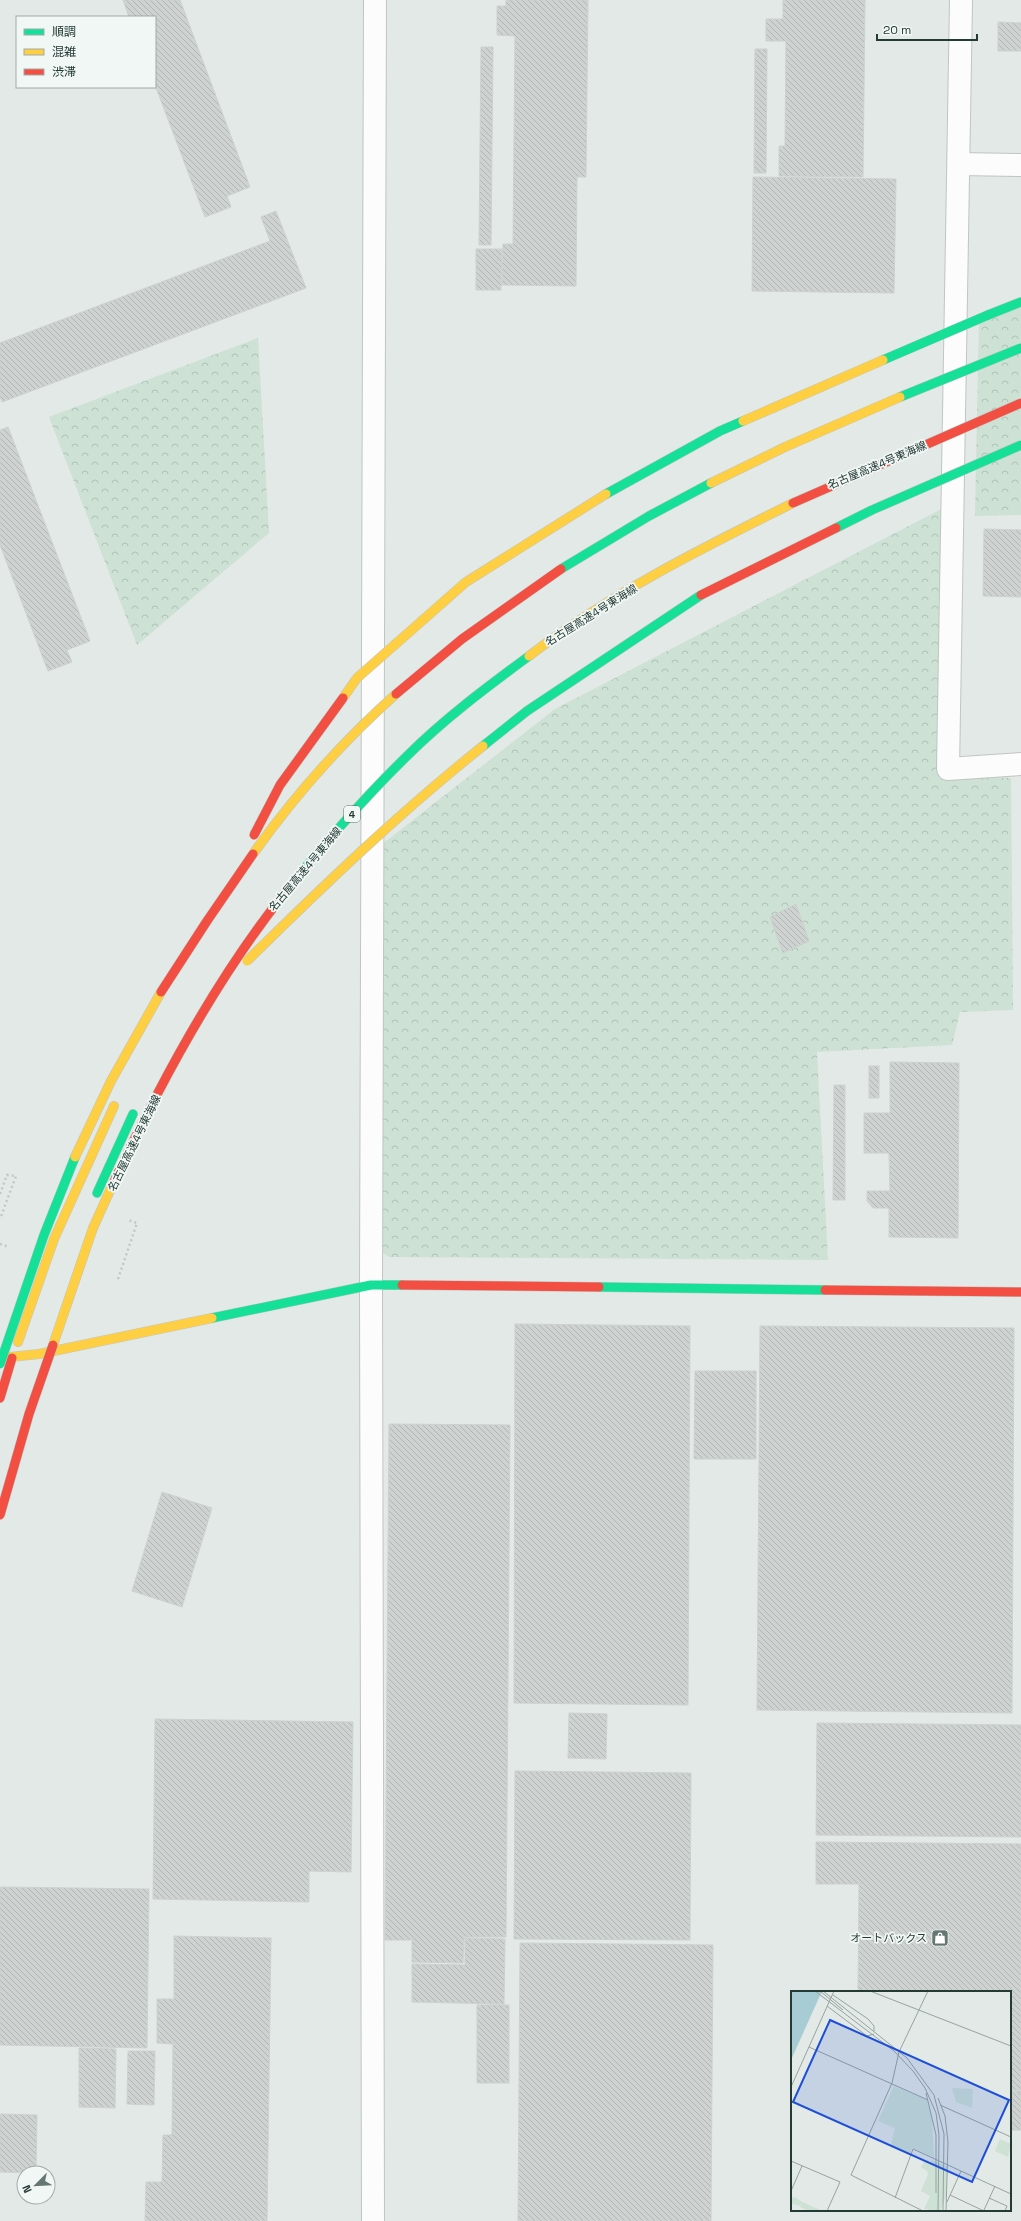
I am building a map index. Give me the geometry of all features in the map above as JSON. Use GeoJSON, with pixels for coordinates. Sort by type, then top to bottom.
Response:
{"type":"FeatureCollection","features":[{"type":"Feature","properties":{"kind":"main road"},"geometry":{"type":"LineString","coordinates":[[172,994],[280,785],[289,772],[357,678],[466,582],[590,503],[720,431],[1021,302]]}},
{"type":"Feature","properties":{"kind":"main road"},"geometry":{"type":"LineString","coordinates":[[0,1364],[38,1246],[95,1112],[140,1028],[192,943],[251,856],[299,792],[351,737],[418,676],[487,621],[559,570],[650,515],[781,447],[1021,348]]}},
{"type":"Feature","properties":{"kind":"main road","name":"名古屋高速4号東海線"},"geometry":{"type":"LineString","coordinates":[[0,1515],[29,1414],[93,1228],[142,1122],[222,979],[266,916],[312,858],[359,806],[408,755],[476,696],[560,632],[687,556],[807,496],[1021,403]]}},
{"type":"Feature","properties":{"kind":"main road"},"geometry":{"type":"LineString","coordinates":[[94,1200],[138,1108],[228,978],[342,868],[428,790],[527,711],[703,594],[872,510],[1021,445]]}},
{"type":"Feature","properties":{"kind":"main road"},"geometry":{"type":"LineString","coordinates":[[0,1398],[12,1358],[54,1240],[116,1102]]}},
{"type":"Feature","properties":{"kind":"main road"},"geometry":{"type":"LineString","coordinates":[[0,1358],[38,1358],[370,1285],[1021,1292]]}},
{"type":"Feature","properties":{"kind":"main road"},"geometry":{"type":"LineString","coordinates":[[0,1482],[38,1358]]}},
{"type":"Feature","properties":{"kind":"street"},"geometry":{"type":"LineString","coordinates":[[373,2221],[370,1285],[375,0]]}},
{"type":"Feature","properties":{"kind":"street"},"geometry":{"type":"LineString","coordinates":[[961,0],[948,769],[1021,764]]}},
{"type":"Feature","properties":{"kind":"street"},"geometry":{"type":"LineString","coordinates":[[959,164],[1021,165]]}},
{"type":"Feature","properties":{"kind":"path"},"geometry":{"type":"LineString","coordinates":[[0,1194],[7,1175],[16,1176],[0,1220]]}},
{"type":"Feature","properties":{"kind":"path"},"geometry":{"type":"LineString","coordinates":[[118,1279],[137,1223],[127,1220],[125,1227]]}},
{"type":"Feature","properties":{"kind":"green space"},"geometry":{"type":"Polygon","coordinates":[[[1021,304],[1021,515],[975,516],[979,320],[1021,304]]]}},
{"type":"Feature","properties":{"kind":"green space"},"geometry":{"type":"Polygon","coordinates":[[[258,338],[269,533],[137,645],[49,417],[258,338]]]}},
{"type":"Feature","properties":{"kind":"green space"},"geometry":{"type":"Polygon","coordinates":[[[953,503],[943,775],[1011,778],[1013,1010],[960,1012],[952,1045],[817,1052],[828,1260],[389,1257],[379,1250],[381,845],[555,709],[953,503]]]}},
{"type":"Feature","properties":{"kind":"building"},"geometry":{"type":"Polygon","coordinates":[[[123,0],[180,0],[250,187],[227,196],[231,207],[205,217],[156,88],[156,16],[129,16],[123,0]]]}},
{"type":"Feature","properties":{"kind":"building"},"geometry":{"type":"Polygon","coordinates":[[[506,0],[588,0],[586,177],[577,177],[576,286],[502,285],[503,244],[513,244],[515,36],[497,35],[497,6],[506,6],[506,0]]]}},
{"type":"Feature","properties":{"kind":"building"},"geometry":{"type":"Polygon","coordinates":[[[783,0],[865,0],[863,177],[779,176],[779,146],[785,146],[786,41],[766,41],[766,19],[783,19],[783,0]]]}},
{"type":"Feature","properties":{"kind":"building"},"geometry":{"type":"Polygon","coordinates":[[[998,22],[1021,23],[1021,51],[998,51],[998,22]]]}},
{"type":"Feature","properties":{"kind":"building"},"geometry":{"type":"Polygon","coordinates":[[[481,47],[493,47],[491,245],[479,245],[481,47]]]}},
{"type":"Feature","properties":{"kind":"building"},"geometry":{"type":"Polygon","coordinates":[[[755,49],[767,49],[766,173],[754,173],[755,49]]]}},
{"type":"Feature","properties":{"kind":"building"},"geometry":{"type":"Polygon","coordinates":[[[753,177],[896,179],[894,293],[752,291],[753,177]]]}},
{"type":"Feature","properties":{"kind":"building"},"geometry":{"type":"Polygon","coordinates":[[[276,211],[306,288],[2,402],[0,397],[0,343],[270,241],[261,217],[276,211]]]}},
{"type":"Feature","properties":{"kind":"building"},"geometry":{"type":"Polygon","coordinates":[[[476,249],[502,249],[501,290],[476,290],[476,249]]]}},
{"type":"Feature","properties":{"kind":"building"},"geometry":{"type":"Polygon","coordinates":[[[8,427],[90,641],[67,650],[72,662],[48,671],[0,545],[0,430],[8,427]]]}},
{"type":"Feature","properties":{"kind":"building"},"geometry":{"type":"Polygon","coordinates":[[[984,529],[1021,530],[1021,597],[983,596],[984,529]]]}},
{"type":"Feature","properties":{"kind":"building"},"geometry":{"type":"Polygon","coordinates":[[[796,904],[809,941],[783,953],[770,917],[796,904]]]}},
{"type":"Feature","properties":{"kind":"building"},"geometry":{"type":"Polygon","coordinates":[[[890,1062],[959,1063],[958,1238],[889,1237],[889,1208],[873,1208],[867,1201],[867,1191],[890,1191],[889,1153],[864,1153],[864,1113],[890,1113],[890,1062]]]}},
{"type":"Feature","properties":{"kind":"building"},"geometry":{"type":"Polygon","coordinates":[[[869,1066],[879,1066],[879,1098],[869,1098],[869,1066]]]}},
{"type":"Feature","properties":{"kind":"building"},"geometry":{"type":"Polygon","coordinates":[[[834,1085],[845,1085],[845,1200],[833,1200],[834,1085]]]}},
{"type":"Feature","properties":{"kind":"building"},"geometry":{"type":"Polygon","coordinates":[[[515,1324],[690,1326],[688,1705],[514,1703],[515,1324]]]}},
{"type":"Feature","properties":{"kind":"building"},"geometry":{"type":"Polygon","coordinates":[[[760,1326],[1014,1328],[1012,1713],[757,1710],[760,1326]]]}},
{"type":"Feature","properties":{"kind":"building"},"geometry":{"type":"Polygon","coordinates":[[[695,1371],[756,1371],[756,1459],[694,1459],[695,1371]]]}},
{"type":"Feature","properties":{"kind":"building"},"geometry":{"type":"Polygon","coordinates":[[[389,1424],[510,1425],[506,1937],[464,1937],[463,1963],[412,1962],[412,1940],[385,1940],[389,1424]]]}},
{"type":"Feature","properties":{"kind":"building"},"geometry":{"type":"Polygon","coordinates":[[[162,1492],[212,1508],[182,1607],[132,1591],[162,1492]]]}},
{"type":"Feature","properties":{"kind":"building"},"geometry":{"type":"Polygon","coordinates":[[[569,1713],[607,1714],[606,1759],[568,1758],[569,1713]]]}},
{"type":"Feature","properties":{"kind":"building"},"geometry":{"type":"Polygon","coordinates":[[[155,1719],[353,1722],[351,1872],[309,1871],[309,1902],[153,1899],[155,1719]]]}},
{"type":"Feature","properties":{"kind":"building"},"geometry":{"type":"Polygon","coordinates":[[[817,1723],[1021,1725],[1021,1837],[816,1835],[817,1723]]]}},
{"type":"Feature","properties":{"kind":"building"},"geometry":{"type":"Polygon","coordinates":[[[515,1771],[691,1773],[690,1940],[514,1939],[515,1771]]]}},
{"type":"Feature","properties":{"kind":"building","name":"オートバックス"},"geometry":{"type":"Polygon","coordinates":[[[816,1842],[1021,1844],[1021,2090],[1011,2090],[1011,1991],[858,1991],[859,1884],[816,1884],[816,1842]]]}},
{"type":"Feature","properties":{"kind":"building"},"geometry":{"type":"Polygon","coordinates":[[[0,1887],[149,1889],[147,2048],[0,2045],[0,1887]]]}},
{"type":"Feature","properties":{"kind":"building"},"geometry":{"type":"Polygon","coordinates":[[[174,1936],[271,1938],[267,2221],[145,2221],[146,2182],[162,2182],[163,2135],[172,2135],[173,2044],[157,2043],[157,1999],[174,1999],[174,1936]]]}},
{"type":"Feature","properties":{"kind":"building"},"geometry":{"type":"Polygon","coordinates":[[[465,1938],[505,1939],[504,2004],[412,2002],[412,1964],[465,1965],[465,1938]]]}},
{"type":"Feature","properties":{"kind":"building"},"geometry":{"type":"Polygon","coordinates":[[[520,1943],[713,1945],[711,2221],[518,2221],[520,1943]]]}},
{"type":"Feature","properties":{"kind":"building"},"geometry":{"type":"Polygon","coordinates":[[[477,2005],[509,2005],[509,2083],[477,2083],[477,2005]]]}},
{"type":"Feature","properties":{"kind":"building"},"geometry":{"type":"Polygon","coordinates":[[[79,2048],[116,2049],[115,2108],[79,2107],[79,2048]]]}},
{"type":"Feature","properties":{"kind":"building"},"geometry":{"type":"Polygon","coordinates":[[[128,2051],[155,2051],[154,2105],[127,2104],[128,2051]]]}},
{"type":"Feature","properties":{"kind":"building"},"geometry":{"type":"Polygon","coordinates":[[[1012,2091],[1021,2091],[1021,2130],[1012,2130],[1012,2091]]]}},
{"type":"Feature","properties":{"kind":"building"},"geometry":{"type":"Polygon","coordinates":[[[0,2114],[37,2115],[36,2165],[16,2165],[16,2172],[0,2172],[0,2114]]]}},
{"type":"Feature","properties":{"kind":"traffic: fast"},"geometry":{"type":"LineString","coordinates":[[988,315],[1021,302]]}},
{"type":"Feature","properties":{"kind":"traffic: fast"},"geometry":{"type":"LineString","coordinates":[[883,360],[988,315]]}},
{"type":"Feature","properties":{"kind":"traffic: fast"},"geometry":{"type":"LineString","coordinates":[[900,397],[1021,348]]}},
{"type":"Feature","properties":{"kind":"traffic: fast"},"geometry":{"type":"LineString","coordinates":[[606,494],[720,431],[743,421]]}},
{"type":"Feature","properties":{"kind":"traffic: fast"},"geometry":{"type":"LineString","coordinates":[[836,528],[872,510],[1021,445]]}},
{"type":"Feature","properties":{"kind":"traffic: fast"},"geometry":{"type":"LineString","coordinates":[[561,569],[649,516],[711,483]]}},
{"type":"Feature","properties":{"kind":"traffic: fast"},"geometry":{"type":"LineString","coordinates":[[483,746],[527,711],[701,595]]}},
{"type":"Feature","properties":{"kind":"traffic: fast"},"geometry":{"type":"LineString","coordinates":[[284,894],[343,823],[421,742],[451,716],[529,656]]}},
{"type":"Feature","properties":{"kind":"traffic: fast"},"geometry":{"type":"LineString","coordinates":[[97,1193],[133,1114]]}},
{"type":"Feature","properties":{"kind":"traffic: fast"},"geometry":{"type":"LineString","coordinates":[[0,1364],[44,1235],[75,1157]]}},
{"type":"Feature","properties":{"kind":"traffic: fast"},"geometry":{"type":"LineString","coordinates":[[212,1318],[371,1285],[402,1285]]}},
{"type":"Feature","properties":{"kind":"traffic: fast"},"geometry":{"type":"LineString","coordinates":[[599,1287],[825,1290]]}},
{"type":"Feature","properties":{"kind":"traffic: slow"},"geometry":{"type":"LineString","coordinates":[[743,421],[883,360]]}},
{"type":"Feature","properties":{"kind":"traffic: slow"},"geometry":{"type":"LineString","coordinates":[[711,483],[785,447],[900,397]]}},
{"type":"Feature","properties":{"kind":"traffic: slow"},"geometry":{"type":"LineString","coordinates":[[343,698],[357,678],[466,582],[606,494]]}},
{"type":"Feature","properties":{"kind":"traffic: slow"},"geometry":{"type":"LineString","coordinates":[[529,656],[560,633],[624,592],[725,537],[793,503]]}},
{"type":"Feature","properties":{"kind":"traffic: slow"},"geometry":{"type":"LineString","coordinates":[[253,854],[302,790],[338,750],[396,694]]}},
{"type":"Feature","properties":{"kind":"traffic: slow"},"geometry":{"type":"LineString","coordinates":[[247,961],[362,850],[421,797],[483,746]]}},
{"type":"Feature","properties":{"kind":"traffic: slow"},"geometry":{"type":"LineString","coordinates":[[75,1157],[111,1081],[161,992]]}},
{"type":"Feature","properties":{"kind":"traffic: slow"},"geometry":{"type":"LineString","coordinates":[[18,1342],[54,1239],[114,1106]]}},
{"type":"Feature","properties":{"kind":"traffic: slow"},"geometry":{"type":"LineString","coordinates":[[53,1345],[93,1228],[112,1186]]}},
{"type":"Feature","properties":{"kind":"traffic: slow"},"geometry":{"type":"LineString","coordinates":[[0,1358],[39,1354],[212,1318]]}},
{"type":"Feature","properties":{"kind":"traffic: jam"},"geometry":{"type":"LineString","coordinates":[[793,503],[1021,403]]}},
{"type":"Feature","properties":{"kind":"traffic: jam"},"geometry":{"type":"LineString","coordinates":[[701,595],[836,528]]}},
{"type":"Feature","properties":{"kind":"traffic: jam"},"geometry":{"type":"LineString","coordinates":[[396,694],[462,639],[561,569]]}},
{"type":"Feature","properties":{"kind":"traffic: jam"},"geometry":{"type":"LineString","coordinates":[[254,835],[280,785],[343,698]]}},
{"type":"Feature","properties":{"kind":"traffic: jam"},"geometry":{"type":"LineString","coordinates":[[161,992],[253,854]]}},
{"type":"Feature","properties":{"kind":"traffic: jam"},"geometry":{"type":"LineString","coordinates":[[112,1186],[168,1073],[189,1035],[234,962],[284,894]]}},
{"type":"Feature","properties":{"kind":"traffic: jam"},"geometry":{"type":"LineString","coordinates":[[402,1285],[599,1287]]}},
{"type":"Feature","properties":{"kind":"traffic: jam"},"geometry":{"type":"LineString","coordinates":[[825,1290],[1021,1292]]}},
{"type":"Feature","properties":{"kind":"traffic: jam"},"geometry":{"type":"LineString","coordinates":[[0,1515],[29,1414],[53,1345]]}},
{"type":"Feature","properties":{"kind":"traffic: jam"},"geometry":{"type":"LineString","coordinates":[[0,1398],[12,1358]]}},
{"type":"Feature","properties":{"kind":"place","name":"オートバックス"},"geometry":{"type":"Point","coordinates":[940,1938]}}]}
